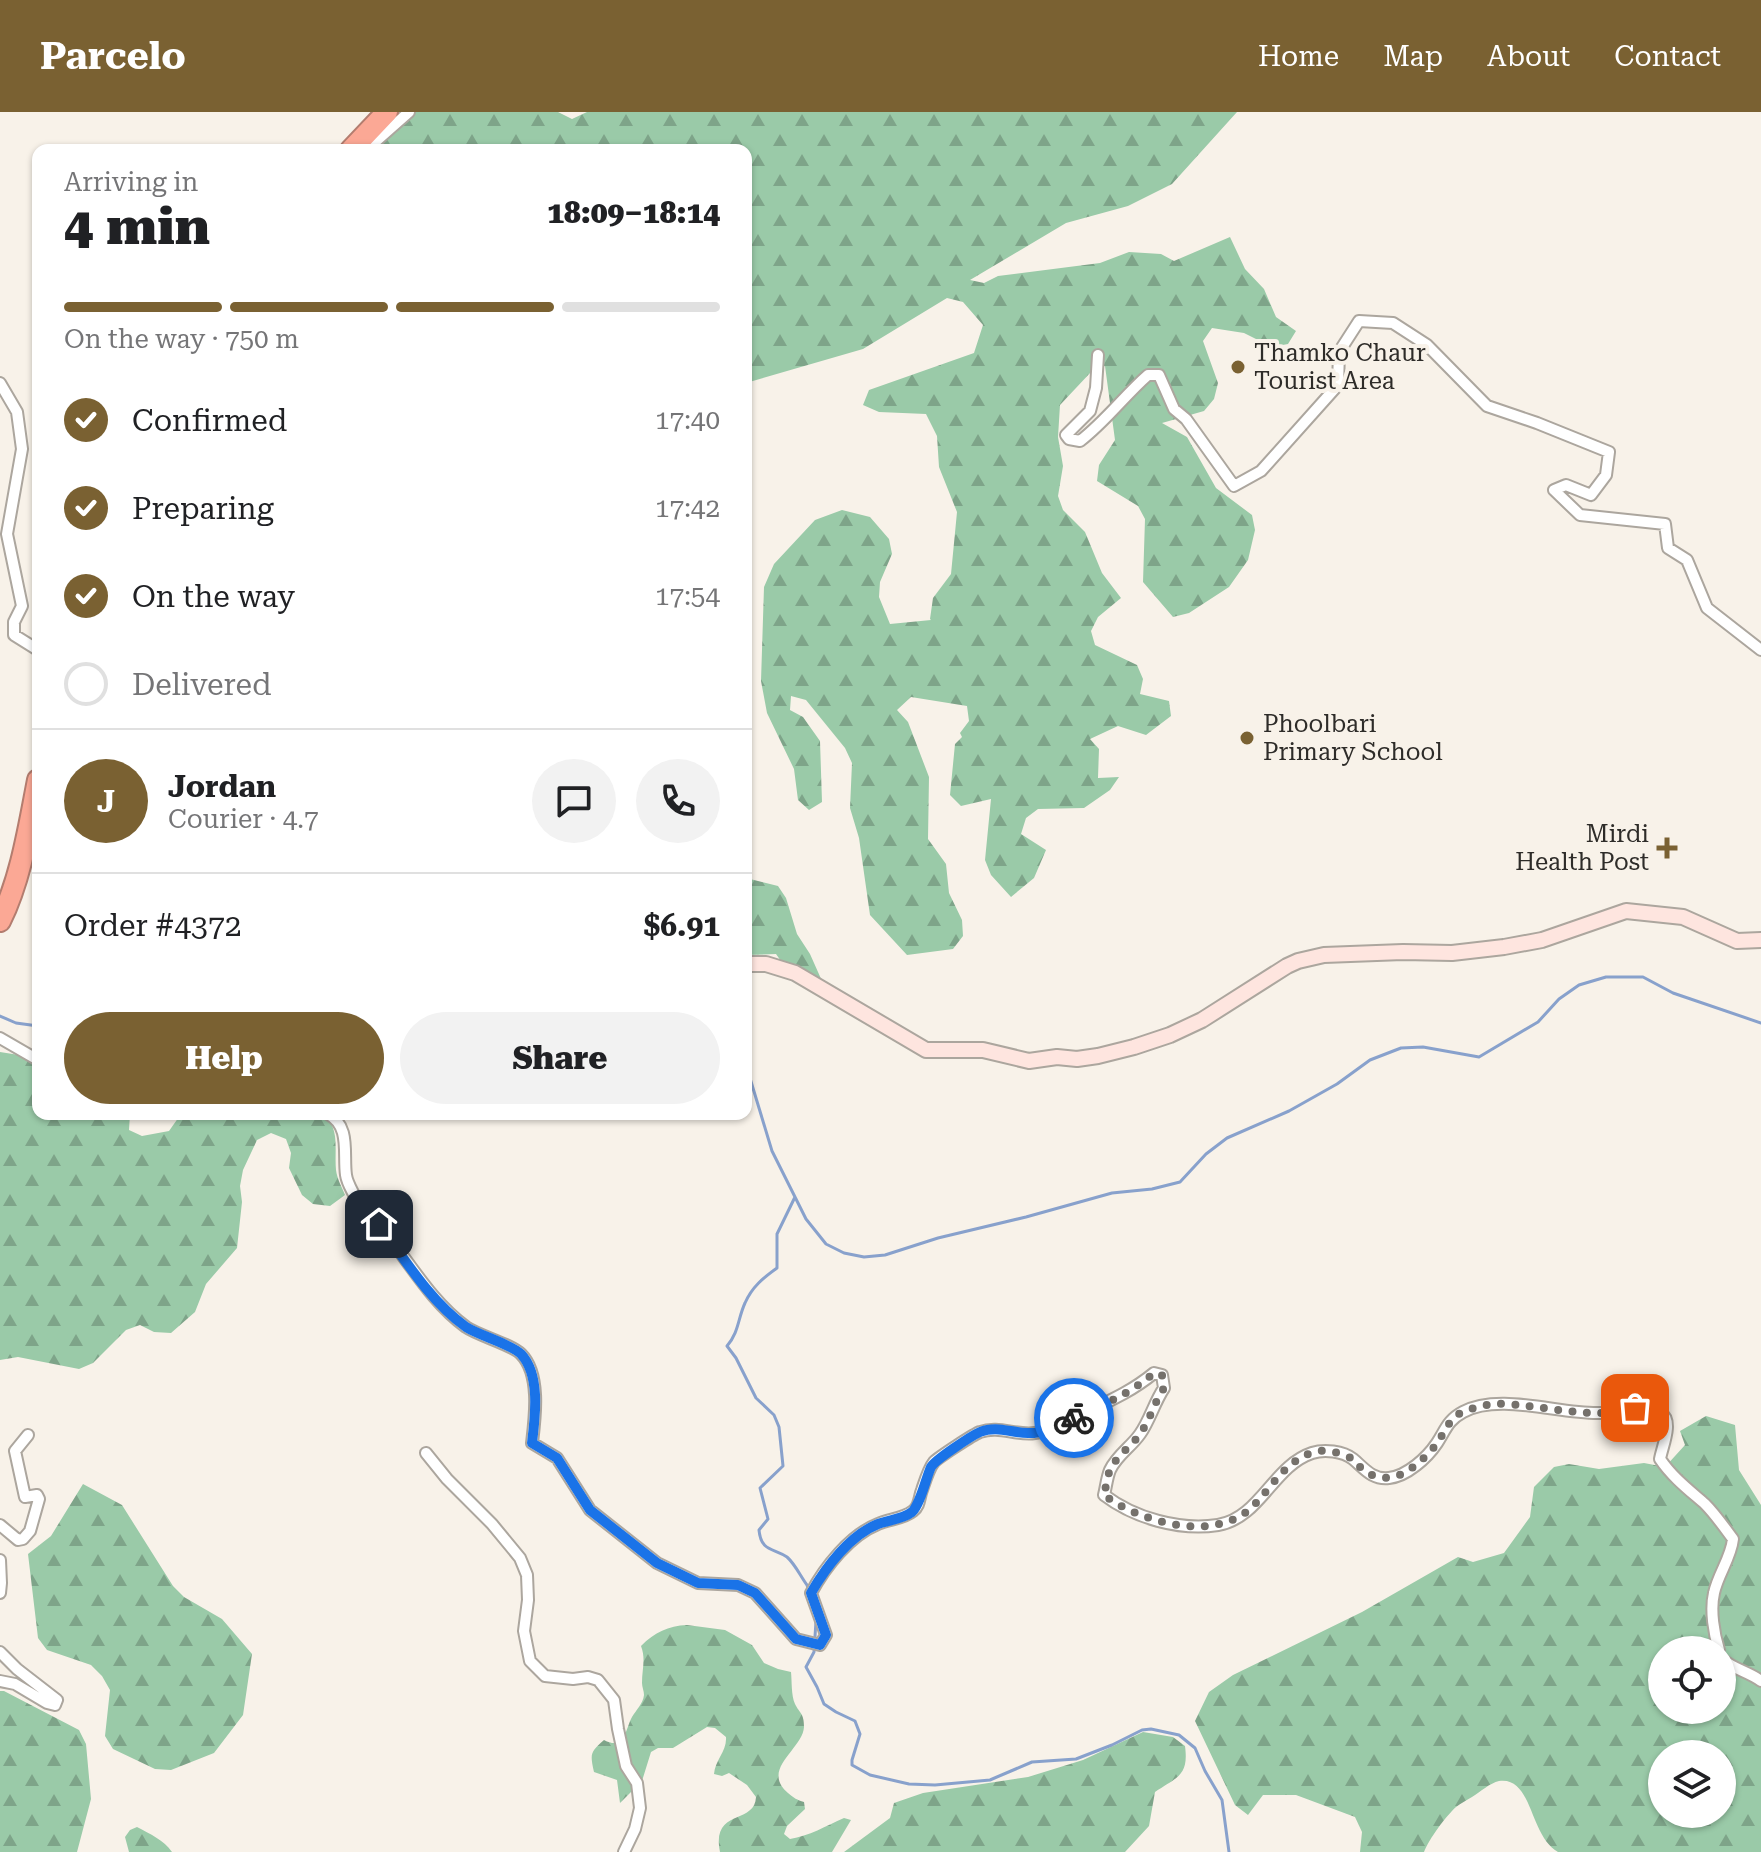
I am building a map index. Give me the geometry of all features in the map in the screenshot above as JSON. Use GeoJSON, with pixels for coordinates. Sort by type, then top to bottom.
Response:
{"type":"FeatureCollection","features":[{"type":"Feature","properties":{"kind":"highway"},"geometry":{"type":"LineString","coordinates":[[357,144],[387,112]]}},
{"type":"Feature","properties":{"kind":"highway"},"geometry":{"type":"LineString","coordinates":[[4,912],[32,811]]}},
{"type":"Feature","properties":{"kind":"street"},"geometry":{"type":"LineString","coordinates":[[373,144],[409,112]]}},
{"type":"Feature","properties":{"kind":"street"},"geometry":{"type":"LineString","coordinates":[[1098,355],[1096,388],[1090,411],[1066,435],[1069,439],[1080,441],[1148,375],[1159,375],[1174,409],[1186,419],[1234,486],[1261,471],[1338,385],[1339,352],[1359,321],[1393,323],[1427,345],[1487,406],[1609,452],[1606,475],[1591,495],[1566,485],[1554,490],[1580,515],[1665,524],[1668,548],[1687,560],[1707,608],[1761,650]]}},
{"type":"Feature","properties":{"kind":"street"},"geometry":{"type":"LineString","coordinates":[[0,383],[17,412],[22,449],[7,534],[22,606],[14,622],[14,635],[32,646]]}},
{"type":"Feature","properties":{"kind":"street"},"geometry":{"type":"LineString","coordinates":[[752,964],[766,964],[795,973],[926,1050],[983,1050],[1029,1061],[1098,1056],[1170,1035],[1202,1020],[1287,966],[1324,955],[1452,953],[1504,947],[1542,940],[1614,915],[1635,911],[1683,917],[1737,941],[1761,940]]}},
{"type":"Feature","properties":{"kind":"street"},"geometry":{"type":"LineString","coordinates":[[0,1038],[32,1057]]}},
{"type":"Feature","properties":{"kind":"street"},"geometry":{"type":"LineString","coordinates":[[337,1120],[343,1131],[346,1176],[361,1205],[379,1224],[427,1290],[467,1327],[520,1354],[529,1368],[535,1389],[532,1443],[557,1458],[590,1510],[657,1563],[684,1577],[698,1583],[738,1585],[755,1593],[796,1639],[820,1645],[826,1635],[811,1593],[824,1569],[867,1529],[914,1511],[935,1461],[987,1429],[1038,1433],[1068,1421],[1116,1399],[1154,1373],[1162,1375],[1164,1388],[1139,1436],[1111,1469],[1104,1495],[1144,1516],[1197,1526],[1231,1522],[1250,1509],[1282,1471],[1298,1459],[1315,1452],[1328,1450],[1352,1458],[1367,1473],[1378,1477],[1388,1478],[1404,1473],[1430,1452],[1449,1421],[1466,1410],[1496,1403],[1601,1413],[1643,1408],[1661,1413],[1667,1425],[1660,1459],[1689,1492],[1707,1506],[1733,1539],[1732,1551],[1714,1593],[1717,1636]]}},
{"type":"Feature","properties":{"kind":"street"},"geometry":{"type":"LineString","coordinates":[[0,1525],[18,1540],[30,1531],[39,1499],[37,1495],[25,1497],[15,1451],[28,1435]]}},
{"type":"Feature","properties":{"kind":"street"},"geometry":{"type":"LineString","coordinates":[[426,1453],[520,1558],[527,1575],[524,1631],[530,1661],[545,1676],[555,1679],[588,1677],[598,1680],[614,1700],[623,1754],[626,1766],[637,1783],[640,1808],[635,1829],[624,1852]]}},
{"type":"Feature","properties":{"kind":"street"},"geometry":{"type":"LineString","coordinates":[[0,1560],[0,1593]]}},
{"type":"Feature","properties":{"kind":"street"},"geometry":{"type":"LineString","coordinates":[[0,1652],[57,1700],[55,1705],[47,1703],[15,1684],[0,1681]]}},
{"type":"Feature","properties":{"kind":"street"},"geometry":{"type":"LineString","coordinates":[[1736,1668],[1761,1681]]}},
{"type":"Feature","properties":{"kind":"green space"},"geometry":{"type":"Polygon","coordinates":[[[402,112],[558,112],[572,119],[587,112],[1237,112],[1172,184],[1128,206],[1066,223],[970,280],[984,283],[998,276],[1100,263],[1129,252],[1161,254],[1174,261],[1230,237],[1245,269],[1264,289],[1276,317],[1296,331],[1288,344],[1272,347],[1244,333],[1212,328],[1203,341],[1218,383],[1214,399],[1204,411],[1162,423],[1187,437],[1216,488],[1252,515],[1255,530],[1248,560],[1229,587],[1189,613],[1173,617],[1143,582],[1145,519],[1138,506],[1097,481],[1099,465],[1115,440],[1105,366],[1091,372],[1060,405],[1058,437],[1063,466],[1058,496],[1063,510],[1085,532],[1102,573],[1121,598],[1098,617],[1091,631],[1095,645],[1137,665],[1143,679],[1140,694],[1169,701],[1171,716],[1146,735],[1118,726],[1090,739],[1099,749],[1098,778],[1119,777],[1110,790],[1084,808],[1038,809],[1026,818],[1021,834],[1046,850],[1034,878],[1011,897],[991,875],[985,860],[991,799],[961,806],[950,795],[955,744],[969,721],[967,706],[911,697],[897,710],[908,722],[929,777],[928,839],[946,864],[949,893],[962,920],[963,936],[953,949],[907,955],[870,915],[859,838],[850,808],[852,763],[845,748],[806,700],[791,696],[790,710],[803,717],[820,741],[822,802],[809,810],[798,800],[794,769],[767,713],[761,681],[764,587],[774,564],[815,520],[842,510],[870,517],[889,539],[892,554],[880,582],[879,597],[890,624],[931,620],[933,598],[951,574],[957,512],[939,467],[937,436],[926,414],[879,412],[863,405],[869,390],[974,353],[983,325],[963,302],[947,298],[863,349],[752,381],[752,144],[372,144],[402,112]]]}},
{"type":"Feature","properties":{"kind":"green space"},"geometry":{"type":"Polygon","coordinates":[[[752,880],[778,886],[786,898],[797,934],[822,981],[783,964],[776,954],[752,955],[752,880]]]}},
{"type":"Feature","properties":{"kind":"green space"},"geometry":{"type":"Polygon","coordinates":[[[0,1052],[19,1055],[32,1062],[32,1120],[130,1120],[129,1130],[142,1136],[169,1131],[177,1120],[328,1120],[332,1125],[337,1173],[345,1195],[330,1206],[313,1204],[302,1195],[289,1168],[291,1153],[286,1139],[271,1133],[257,1140],[243,1170],[240,1186],[242,1202],[237,1248],[206,1284],[195,1312],[171,1333],[154,1332],[140,1325],[126,1330],[93,1363],[79,1369],[18,1357],[0,1360],[0,1052]]]}},
{"type":"Feature","properties":{"kind":"green space"},"geometry":{"type":"Polygon","coordinates":[[[1706,1416],[1735,1425],[1739,1470],[1761,1505],[1761,1852],[1558,1852],[1541,1833],[1518,1788],[1510,1782],[1499,1781],[1456,1807],[1438,1828],[1424,1852],[1360,1852],[1362,1832],[1355,1817],[1296,1795],[1263,1795],[1248,1815],[1235,1805],[1195,1721],[1209,1692],[1233,1675],[1362,1612],[1458,1557],[1473,1562],[1504,1553],[1530,1517],[1534,1487],[1554,1467],[1569,1464],[1599,1469],[1644,1463],[1665,1467],[1685,1445],[1680,1431],[1706,1416]]]}},
{"type":"Feature","properties":{"kind":"green space"},"geometry":{"type":"Polygon","coordinates":[[[83,1484],[122,1505],[173,1586],[184,1597],[222,1619],[252,1654],[243,1715],[214,1753],[171,1770],[155,1769],[113,1749],[105,1736],[110,1690],[102,1676],[91,1665],[47,1650],[38,1638],[28,1554],[51,1536],[83,1484]]]}},
{"type":"Feature","properties":{"kind":"green space"},"geometry":{"type":"Polygon","coordinates":[[[687,1625],[725,1630],[752,1645],[764,1663],[791,1672],[792,1692],[804,1727],[802,1735],[780,1767],[779,1776],[788,1793],[804,1802],[805,1809],[787,1826],[784,1834],[790,1839],[797,1838],[844,1818],[851,1820],[832,1852],[720,1852],[722,1829],[749,1811],[756,1797],[747,1785],[729,1773],[722,1776],[714,1774],[726,1737],[715,1728],[707,1727],[673,1748],[658,1748],[651,1752],[642,1781],[620,1803],[617,1780],[594,1772],[594,1751],[604,1740],[611,1743],[620,1741],[642,1701],[644,1660],[641,1646],[662,1631],[687,1625]]]}},
{"type":"Feature","properties":{"kind":"green space"},"geometry":{"type":"Polygon","coordinates":[[[0,1691],[79,1730],[86,1744],[91,1799],[77,1852],[0,1852],[0,1691]]]}},
{"type":"Feature","properties":{"kind":"green space"},"geometry":{"type":"Polygon","coordinates":[[[1143,1732],[1173,1737],[1185,1746],[1185,1764],[1180,1775],[1155,1792],[1149,1826],[1125,1852],[844,1852],[890,1818],[894,1803],[923,1793],[1028,1777],[1083,1760],[1143,1732]]]}},
{"type":"Feature","properties":{"kind":"green space"},"geometry":{"type":"Polygon","coordinates":[[[137,1827],[161,1841],[172,1852],[129,1852],[125,1837],[137,1827]]]}},
{"type":"Feature","properties":{"kind":"waterway"},"geometry":{"type":"LineString","coordinates":[[752,1085],[772,1151],[806,1219],[826,1244],[844,1253],[864,1257],[885,1255],[938,1238],[1112,1193],[1152,1189],[1180,1182],[1206,1154],[1227,1138],[1289,1111],[1337,1084],[1370,1060],[1401,1048],[1423,1047],[1479,1057],[1538,1022],[1559,999],[1579,985],[1606,977],[1643,977],[1673,993],[1761,1023]]}},
{"type":"Feature","properties":{"kind":"waterway"},"geometry":{"type":"LineString","coordinates":[[0,1016],[32,1025]]}},
{"type":"Feature","properties":{"kind":"waterway"},"geometry":{"type":"LineString","coordinates":[[795,1197],[777,1234],[777,1268],[751,1292],[727,1346],[756,1398],[774,1415],[779,1427],[783,1466],[760,1488],[768,1519],[759,1530],[760,1537],[765,1546],[790,1560],[809,1591]]}},
{"type":"Feature","properties":{"kind":"waterway"},"geometry":{"type":"LineString","coordinates":[[816,1621],[814,1652],[806,1667],[824,1704],[855,1721],[860,1734],[852,1765],[870,1775],[909,1784],[990,1780],[1032,1762],[1076,1759],[1142,1730],[1179,1735],[1195,1748],[1222,1800],[1229,1852]]}},
{"type":"Feature","properties":{"kind":"way so far"},"geometry":{"type":"LineString","coordinates":[[1074,1418],[1116,1399],[1154,1373],[1162,1375],[1164,1388],[1151,1415],[1139,1436],[1111,1469],[1104,1495],[1144,1516],[1197,1526],[1231,1522],[1250,1509],[1282,1471],[1298,1459],[1315,1452],[1328,1450],[1352,1458],[1367,1473],[1378,1477],[1388,1478],[1404,1473],[1436,1445],[1449,1421],[1466,1410],[1496,1403],[1601,1413],[1635,1408]]}},
{"type":"Feature","properties":{"kind":"place","name":"Thamko Chaur Tourist Area"},"geometry":{"type":"Point","coordinates":[1238,367]}},
{"type":"Feature","properties":{"kind":"place","name":"Phoolbari Primary School"},"geometry":{"type":"Point","coordinates":[1247,738]}},
{"type":"Feature","properties":{"kind":"place","name":"Mirdi Health Post"},"geometry":{"type":"Point","coordinates":[1667,848]}},
{"type":"Feature","properties":{"kind":"route"},"geometry":{"type":"LineString","coordinates":[[379,1224],[427,1290],[446,1308],[467,1327],[520,1354],[529,1368],[535,1389],[532,1443],[557,1458],[590,1510],[657,1563],[698,1583],[738,1585],[755,1593],[796,1639],[820,1645],[826,1635],[811,1593],[824,1569],[867,1529],[914,1511],[935,1461],[987,1429],[1038,1433],[1074,1418]]}}]}
